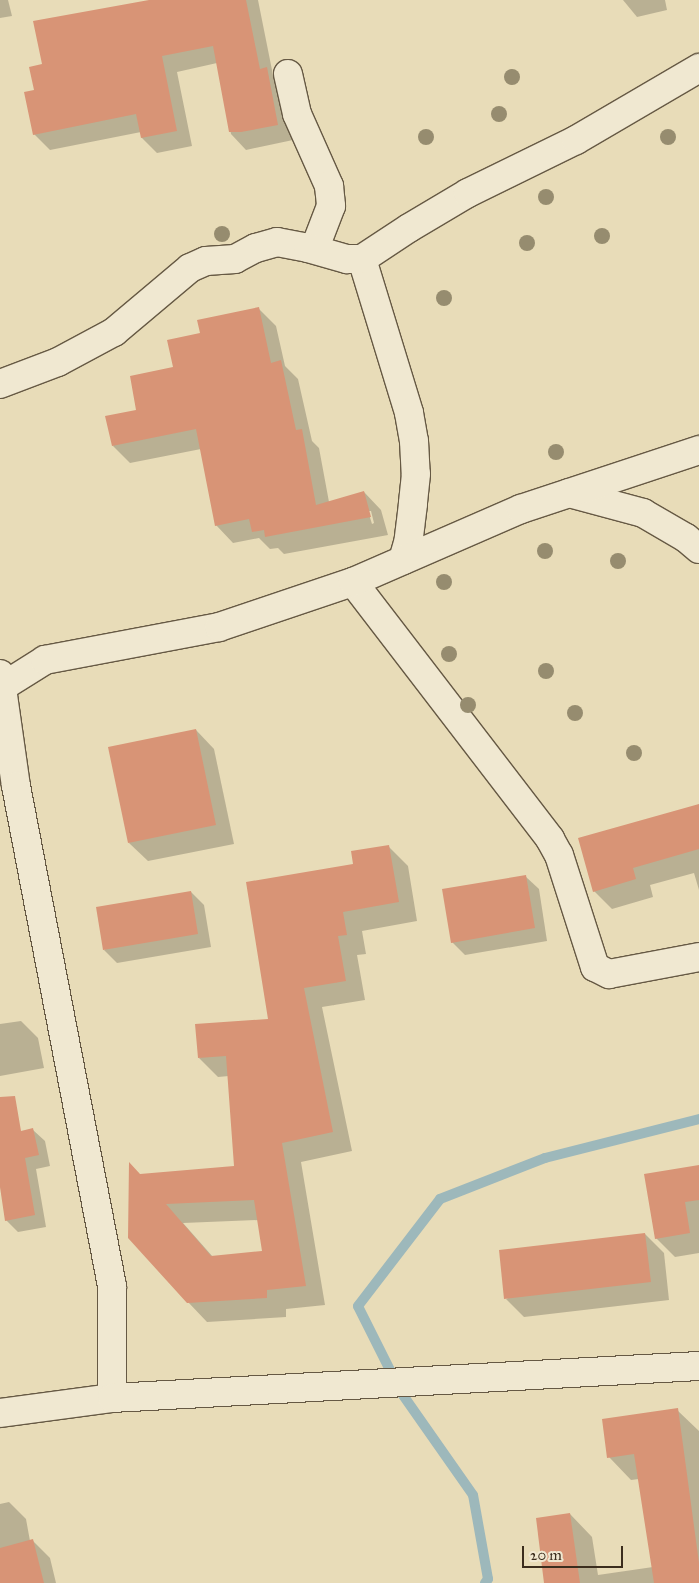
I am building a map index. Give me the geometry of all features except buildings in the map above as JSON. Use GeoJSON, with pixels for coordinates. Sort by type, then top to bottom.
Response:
{"type":"FeatureCollection","features":[{"type":"Feature","properties":{"kind":"street"},"geometry":{"type":"LineString","coordinates":[[0,384],[58,362],[114,332],[190,268],[206,262],[235,259],[256,248],[277,242],[347,259],[362,260],[409,228],[468,193],[576,140],[699,68]]}},
{"type":"Feature","properties":{"kind":"street"},"geometry":{"type":"LineString","coordinates":[[288,74],[302,127],[329,186],[331,206],[317,243],[308,248]]}},
{"type":"Feature","properties":{"kind":"street"},"geometry":{"type":"LineString","coordinates":[[362,260],[409,413],[414,441],[416,474],[414,504],[404,560]]}},
{"type":"Feature","properties":{"kind":"street"},"geometry":{"type":"LineString","coordinates":[[112,1398],[112,1286],[16,786],[1,681],[45,660],[219,627],[353,582],[521,509],[699,450]]}},
{"type":"Feature","properties":{"kind":"street"},"geometry":{"type":"LineString","coordinates":[[569,493],[643,513],[686,538],[699,549]]}},
{"type":"Feature","properties":{"kind":"street"},"geometry":{"type":"LineString","coordinates":[[353,582],[550,839],[559,855],[595,967],[609,974],[699,957]]}},
{"type":"Feature","properties":{"kind":"street"},"geometry":{"type":"LineString","coordinates":[[0,1413],[112,1398],[699,1366]]}},
{"type":"Feature","properties":{"kind":"waterway"},"geometry":{"type":"LineString","coordinates":[[485,1583],[488,1579],[473,1495],[401,1392],[358,1306],[440,1199],[545,1158],[699,1119]]}}]}
